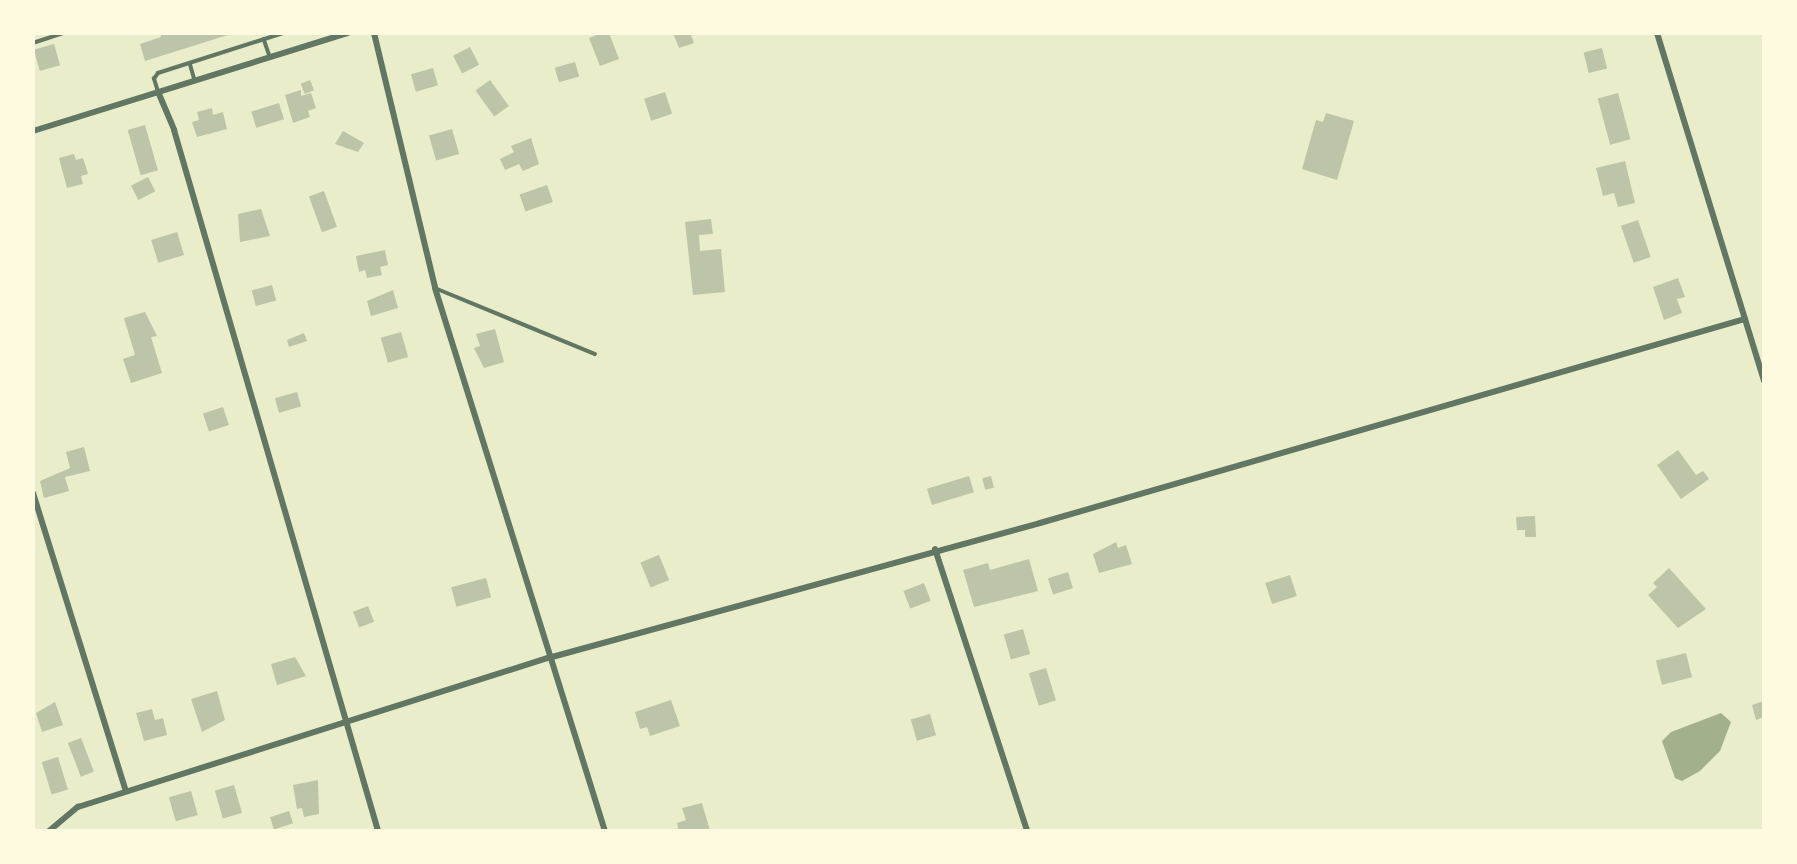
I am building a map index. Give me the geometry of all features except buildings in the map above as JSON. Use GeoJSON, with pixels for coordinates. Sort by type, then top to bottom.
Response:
{"type":"FeatureCollection","features":[{"type":"Feature","properties":{"kind":"street"},"geometry":{"type":"LineString","coordinates":[[374,33],[435,288],[605,831]]}},
{"type":"Feature","properties":{"kind":"street"},"geometry":{"type":"LineString","coordinates":[[1657,33],[1764,381]]}},
{"type":"Feature","properties":{"kind":"street"},"geometry":{"type":"LineString","coordinates":[[33,130],[159,94],[344,34]]}},
{"type":"Feature","properties":{"kind":"street"},"geometry":{"type":"LineString","coordinates":[[159,94],[174,130],[348,720],[378,831]]}},
{"type":"Feature","properties":{"kind":"street"},"geometry":{"type":"LineString","coordinates":[[49,831],[78,807],[552,657],[1628,356],[1745,319]]}},
{"type":"Feature","properties":{"kind":"street"},"geometry":{"type":"LineString","coordinates":[[33,493],[126,791]]}},
{"type":"Feature","properties":{"kind":"street"},"geometry":{"type":"LineString","coordinates":[[935,549],[1027,831]]}},
{"type":"Feature","properties":{"kind":"lane"},"geometry":{"type":"LineString","coordinates":[[33,43],[63,33]]}},
{"type":"Feature","properties":{"kind":"lane"},"geometry":{"type":"LineString","coordinates":[[159,94],[154,79],[158,73],[283,33]]}},
{"type":"Feature","properties":{"kind":"lane"},"geometry":{"type":"LineString","coordinates":[[264,39],[270,58]]}},
{"type":"Feature","properties":{"kind":"lane"},"geometry":{"type":"LineString","coordinates":[[190,63],[196,82]]}},
{"type":"Feature","properties":{"kind":"lane"},"geometry":{"type":"LineString","coordinates":[[435,288],[595,354]]}},
{"type":"Feature","properties":{"kind":"shaded area"},"geometry":{"type":"Polygon","coordinates":[[[1721,713],[1731,722],[1720,751],[1700,771],[1682,781],[1675,778],[1662,741],[1671,732],[1721,713]]]}}]}
